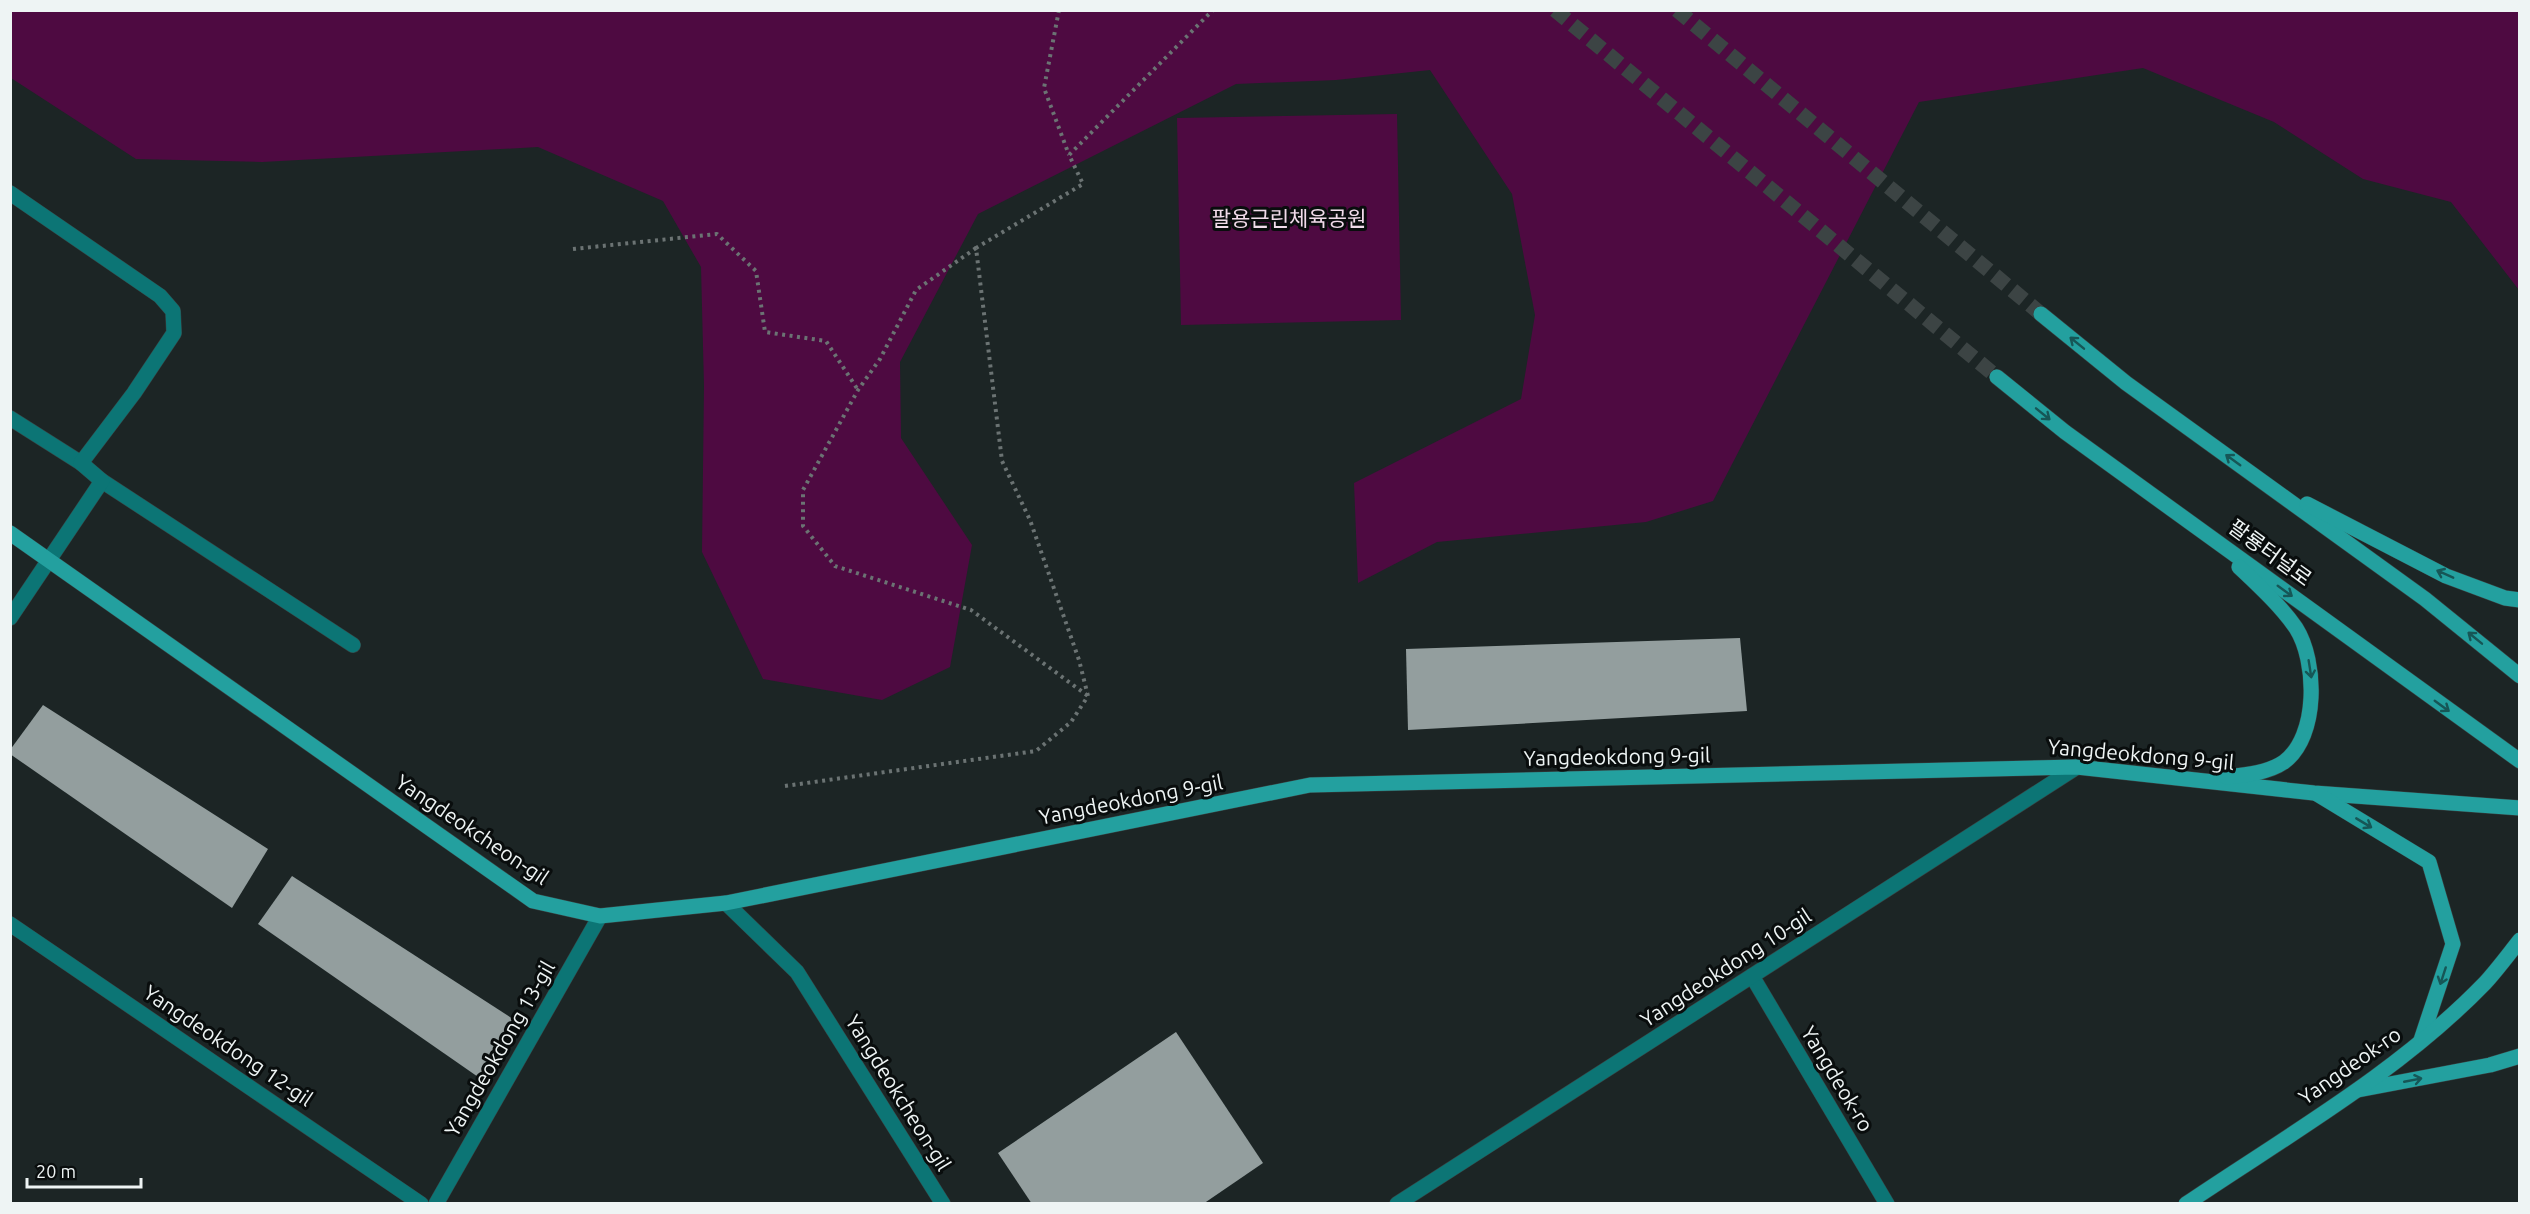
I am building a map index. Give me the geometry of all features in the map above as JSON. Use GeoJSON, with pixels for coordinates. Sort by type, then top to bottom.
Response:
{"type":"FeatureCollection","features":[{"type":"Feature","properties":{"kind":"main road"},"geometry":{"type":"LineString","coordinates":[[2041,314],[2126,383],[2425,599],[2520,676]]}},
{"type":"Feature","properties":{"kind":"main road","name":"팔룡터널로"},"geometry":{"type":"LineString","coordinates":[[1997,377],[2065,432],[2520,761]]}},
{"type":"Feature","properties":{"kind":"main road"},"geometry":{"type":"LineString","coordinates":[[2256,477],[2446,576],[2505,598],[2520,600]]}},
{"type":"Feature","properties":{"kind":"main road"},"geometry":{"type":"LineString","coordinates":[[2198,527],[2255,582],[2295,627],[2306,648],[2312,675],[2309,713],[2300,742],[2284,762],[2256,773],[2202,781]]}},
{"type":"Feature","properties":{"kind":"main road","name":"Yangdeokcheon-gil"},"geometry":{"type":"LineString","coordinates":[[10,533],[533,901],[600,916],[726,903]]}},
{"type":"Feature","properties":{"kind":"main road","name":"Yangdeokdong 9-gil"},"geometry":{"type":"LineString","coordinates":[[726,903],[1310,785],[2077,767],[2314,793],[2520,808]]}},
{"type":"Feature","properties":{"kind":"main road"},"geometry":{"type":"LineString","coordinates":[[2314,793],[2429,862],[2453,944],[2421,1041]]}},
{"type":"Feature","properties":{"kind":"main road","name":"Yangdeok-ro"},"geometry":{"type":"LineString","coordinates":[[2186,1203],[2355,1091],[2421,1041],[2485,983],[2520,940]]}},
{"type":"Feature","properties":{"kind":"main road"},"geometry":{"type":"LineString","coordinates":[[2355,1091],[2490,1065],[2520,1056]]}},
{"type":"Feature","properties":{"kind":"street"},"geometry":{"type":"LineString","coordinates":[[10,193],[160,296],[173,310],[174,333],[134,393],[81,463]]}},
{"type":"Feature","properties":{"kind":"street"},"geometry":{"type":"LineString","coordinates":[[10,418],[352,645]]}},
{"type":"Feature","properties":{"kind":"street"},"geometry":{"type":"LineString","coordinates":[[10,618],[102,481]]}},
{"type":"Feature","properties":{"kind":"street","name":"Yangdeokdong 10-gil"},"geometry":{"type":"LineString","coordinates":[[1397,1203],[2077,767]]}},
{"type":"Feature","properties":{"kind":"street","name":"Yangdeokcheon-gil"},"geometry":{"type":"LineString","coordinates":[[726,903],[796,972],[943,1203]]}},
{"type":"Feature","properties":{"kind":"street","name":"Yangdeokdong 13-gil"},"geometry":{"type":"LineString","coordinates":[[436,1203],[600,916]]}},
{"type":"Feature","properties":{"kind":"street","name":"Yangdeokdong 12-gil"},"geometry":{"type":"LineString","coordinates":[[10,924],[421,1203]]}},
{"type":"Feature","properties":{"kind":"street","name":"Yangdeok-ro"},"geometry":{"type":"LineString","coordinates":[[1752,976],[1887,1203]]}},
{"type":"Feature","properties":{"kind":"path"},"geometry":{"type":"LineString","coordinates":[[1059,10],[1044,88],[1069,155],[1083,184],[976,248],[916,290],[803,490],[803,526],[835,566],[971,610],[1088,696]]}},
{"type":"Feature","properties":{"kind":"path"},"geometry":{"type":"LineString","coordinates":[[1069,155],[1213,10]]}},
{"type":"Feature","properties":{"kind":"path"},"geometry":{"type":"LineString","coordinates":[[573,249],[717,234],[756,271],[765,332],[826,341],[858,390]]}},
{"type":"Feature","properties":{"kind":"path"},"geometry":{"type":"LineString","coordinates":[[785,786],[1036,751],[1071,722],[1088,696],[1079,660],[1030,520],[1002,461],[976,248]]}},
{"type":"Feature","properties":{"kind":"green space"},"geometry":{"type":"Polygon","coordinates":[[[10,11],[2519,11],[2519,290],[2451,202],[2363,179],[2274,122],[2143,68],[1919,102],[1713,501],[1646,522],[1437,542],[1358,583],[1354,483],[1521,399],[1535,315],[1512,194],[1430,70],[1336,80],[1236,84],[978,214],[900,362],[901,438],[972,545],[950,667],[882,700],[763,679],[702,552],[704,386],[701,267],[663,201],[538,147],[262,162],[136,159],[11,78],[10,11]]]}},
{"type":"Feature","properties":{"kind":"green space","name":"팔용근린체육공원"},"geometry":{"type":"Polygon","coordinates":[[[1397,114],[1401,320],[1181,325],[1177,118],[1397,114]]]}},
{"type":"Feature","properties":{"kind":"building"},"geometry":{"type":"Polygon","coordinates":[[[1740,638],[1747,711],[1408,730],[1406,649],[1740,638]]]}},
{"type":"Feature","properties":{"kind":"building"},"geometry":{"type":"Polygon","coordinates":[[[43,705],[268,849],[232,908],[10,754],[10,750],[43,705]]]}},
{"type":"Feature","properties":{"kind":"building"},"geometry":{"type":"Polygon","coordinates":[[[292,876],[516,1021],[481,1079],[258,924],[292,876]]]}},
{"type":"Feature","properties":{"kind":"building"},"geometry":{"type":"Polygon","coordinates":[[[1176,1032],[1263,1163],[1203,1204],[1032,1204],[998,1153],[1176,1032]]]}},
{"type":"Feature","properties":{"kind":"tunnel"},"geometry":{"type":"LineString","coordinates":[[1555,10],[1997,377]]}},
{"type":"Feature","properties":{"kind":"tunnel"},"geometry":{"type":"LineString","coordinates":[[1677,10],[2041,314]]}}]}
